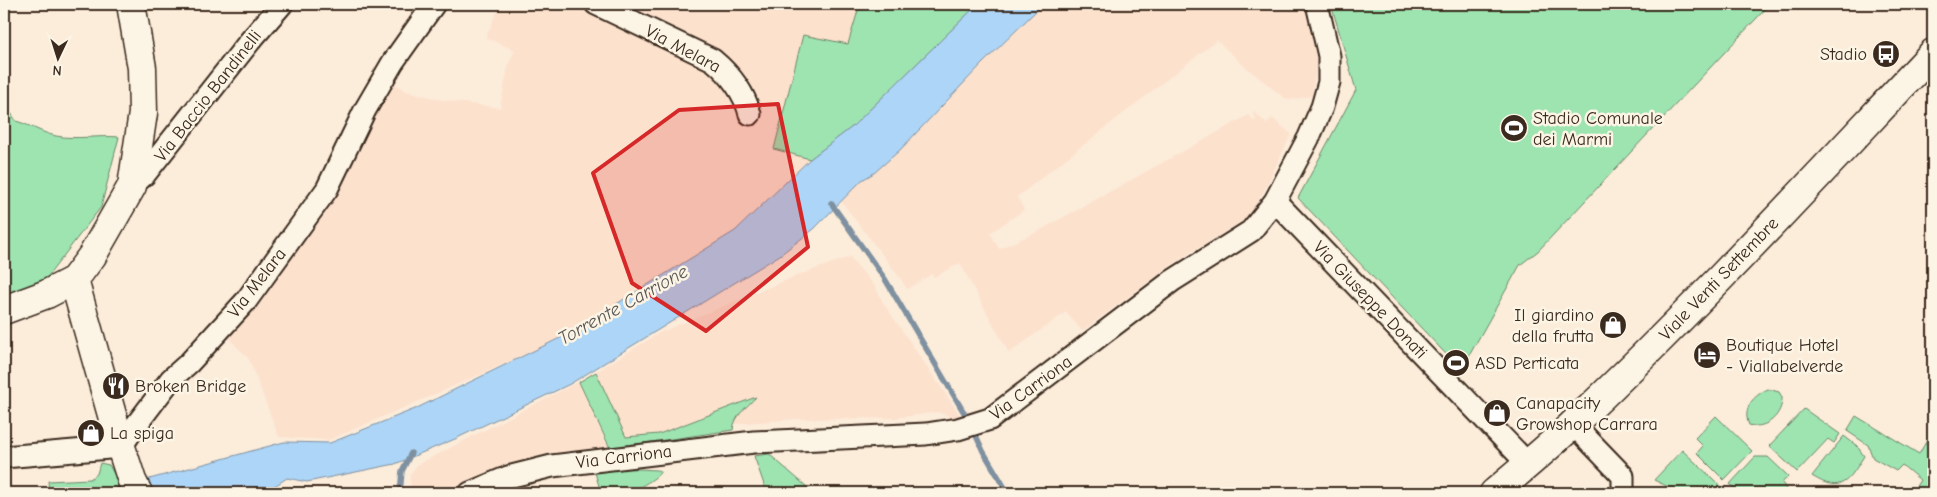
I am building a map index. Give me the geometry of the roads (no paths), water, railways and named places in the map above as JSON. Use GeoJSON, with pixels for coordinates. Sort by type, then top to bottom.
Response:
{"type":"FeatureCollection","features":[{"type":"Feature","properties":{"kind":"main road"},"geometry":{"type":"LineString","coordinates":[[4,310],[47,294],[74,280],[92,256],[132,186],[143,113],[142,68],[131,4]]}},
{"type":"Feature","properties":{"kind":"main road","name":"Viale Venti Settembre"},"geometry":{"type":"LineString","coordinates":[[1494,493],[1573,424],[1664,336],[1745,253],[1933,53]]}},
{"type":"Feature","properties":{"kind":"main road"},"geometry":{"type":"LineString","coordinates":[[74,280],[121,447],[135,487]]}},
{"type":"Feature","properties":{"kind":"street","name":"Via Baccio Bandinelli"},"geometry":{"type":"LineString","coordinates":[[132,186],[145,174],[250,40],[282,4]]}},
{"type":"Feature","properties":{"kind":"street","name":"Via Melara"},"geometry":{"type":"LineString","coordinates":[[121,447],[171,379],[189,363],[246,300],[327,189],[365,110],[393,62],[434,4]]}},
{"type":"Feature","properties":{"kind":"street","name":"Via Melara"},"geometry":{"type":"LineString","coordinates":[[596,4],[713,60],[729,73],[747,103],[750,114]]}},
{"type":"Feature","properties":{"kind":"street","name":"Via Carriona"},"geometry":{"type":"LineString","coordinates":[[470,493],[508,477],[552,466],[754,442],[919,434],[958,429],[990,419],[1172,281],[1251,231],[1275,201],[1309,137],[1322,107],[1329,82],[1328,56],[1317,4]]}},
{"type":"Feature","properties":{"kind":"street","name":"Via Giuseppe Donati"},"geometry":{"type":"LineString","coordinates":[[1275,201],[1528,464]]}},
{"type":"Feature","properties":{"kind":"street"},"geometry":{"type":"LineString","coordinates":[[1573,424],[1623,476],[1623,493]]}},
{"type":"Feature","properties":{"kind":"street"},"geometry":{"type":"LineString","coordinates":[[4,457],[121,447]]}},
{"type":"Feature","properties":{"kind":"water","name":"Torrente Carrione"},"geometry":{"type":"Polygon","coordinates":[[[978,4],[1043,4],[981,65],[900,150],[874,173],[862,180],[814,229],[780,255],[570,384],[455,439],[395,464],[307,482],[287,478],[273,487],[241,487],[235,493],[115,493],[146,480],[284,442],[330,443],[415,409],[566,335],[735,231],[810,159],[852,127],[978,4]]]}},
{"type":"Feature","properties":{"kind":"waterway"},"geometry":{"type":"LineString","coordinates":[[831,203],[885,279],[969,421]]}},
{"type":"Feature","properties":{"kind":"waterway"},"geometry":{"type":"LineString","coordinates":[[973,429],[983,451],[1008,493]]}},
{"type":"Feature","properties":{"kind":"waterway"},"geometry":{"type":"LineString","coordinates":[[400,493],[402,471],[411,453]]}},
{"type":"Feature","properties":{"kind":"place","name":"Stadio"},"geometry":{"type":"Point","coordinates":[1886,54]}},
{"type":"Feature","properties":{"kind":"place","name":"Stadio Comunale dei Marmi"},"geometry":{"type":"Point","coordinates":[1514,128]}},
{"type":"Feature","properties":{"kind":"place","name":"Il giardino della frutta"},"geometry":{"type":"Point","coordinates":[1613,325]}},
{"type":"Feature","properties":{"kind":"place","name":"Boutique Hotel - Viallabelverde"},"geometry":{"type":"Point","coordinates":[1707,355]}},
{"type":"Feature","properties":{"kind":"place","name":"ASD Perticata"},"geometry":{"type":"Point","coordinates":[1456,363]}},
{"type":"Feature","properties":{"kind":"place","name":"Broken Bridge"},"geometry":{"type":"Point","coordinates":[116,386]}},
{"type":"Feature","properties":{"kind":"place","name":"Canapacity Growshop Carrara"},"geometry":{"type":"Point","coordinates":[1497,413]}},
{"type":"Feature","properties":{"kind":"place","name":"La spiga"},"geometry":{"type":"Point","coordinates":[91,433]}}]}
